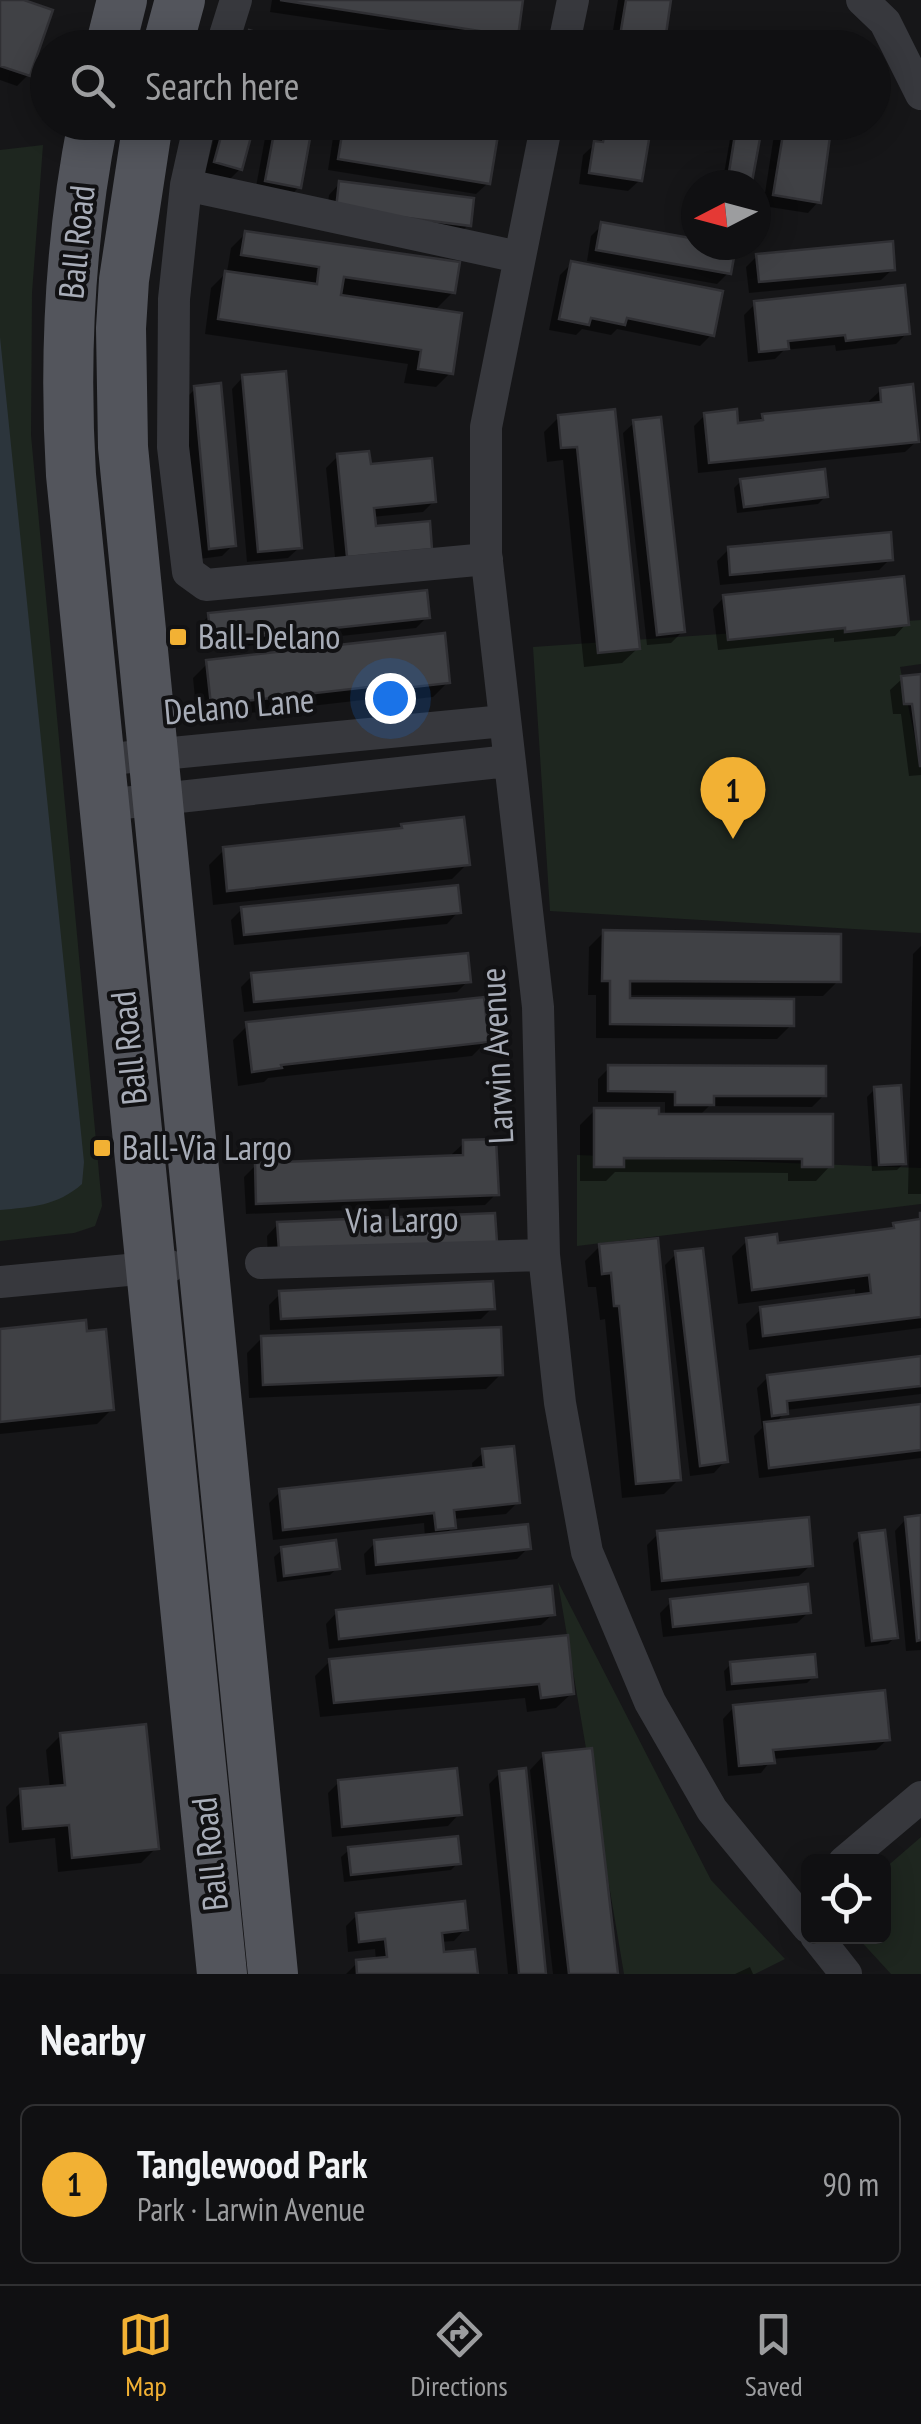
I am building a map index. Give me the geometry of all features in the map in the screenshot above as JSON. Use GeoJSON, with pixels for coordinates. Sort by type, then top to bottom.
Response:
{"type":"FeatureCollection","features":[{"type":"Feature","properties":{"kind":"main road"},"geometry":{"type":"LineString","coordinates":[[114,30],[122,0]]}},
{"type":"Feature","properties":{"kind":"main road"},"geometry":{"type":"LineString","coordinates":[[172,30],[180,0]]}},
{"type":"Feature","properties":{"kind":"main road"},"geometry":{"type":"LineString","coordinates":[[89,141],[158,159]]}},
{"type":"Feature","properties":{"kind":"main road","name":"Ball Road"},"geometry":{"type":"LineString","coordinates":[[89,141],[72,275],[66,404],[222,1974]]}},
{"type":"Feature","properties":{"kind":"main road","name":"Ball Road"},"geometry":{"type":"LineString","coordinates":[[158,159],[122,312],[123,447],[273,1974]]}},
{"type":"Feature","properties":{"kind":"street"},"geometry":{"type":"LineString","coordinates":[[227,30],[236,0]]}},
{"type":"Feature","properties":{"kind":"street"},"geometry":{"type":"LineString","coordinates":[[567,30],[573,0]]}},
{"type":"Feature","properties":{"kind":"street"},"geometry":{"type":"LineString","coordinates":[[862,0],[888,30]]}},
{"type":"Feature","properties":{"kind":"street"},"geometry":{"type":"LineString","coordinates":[[891,36],[921,94]]}},
{"type":"Feature","properties":{"kind":"street"},"geometry":{"type":"LineString","coordinates":[[158,159],[180,140]]}},
{"type":"Feature","properties":{"kind":"street","name":"Larwin Avenue"},"geometry":{"type":"LineString","coordinates":[[543,140],[486,427],[487,559],[540,1026],[544,1255],[560,1403],[586,1552],[650,1702],[712,1810],[801,1906]]}},
{"type":"Feature","properties":{"kind":"street"},"geometry":{"type":"LineString","coordinates":[[158,159],[519,256]]}},
{"type":"Feature","properties":{"kind":"street"},"geometry":{"type":"LineString","coordinates":[[158,159],[174,299],[173,446],[188,572],[206,585],[487,559]]}},
{"type":"Feature","properties":{"kind":"street","name":"Delano Lane"},"geometry":{"type":"LineString","coordinates":[[102,782],[156,777],[504,721]]}},
{"type":"Feature","properties":{"kind":"street","name":"Delano Lane"},"geometry":{"type":"LineString","coordinates":[[102,782],[508,761]]}},
{"type":"Feature","properties":{"kind":"street","name":"Via Largo"},"geometry":{"type":"LineString","coordinates":[[262,1263],[544,1255]]}},
{"type":"Feature","properties":{"kind":"street"},"geometry":{"type":"LineString","coordinates":[[0,1282],[204,1264]]}},
{"type":"Feature","properties":{"kind":"street"},"geometry":{"type":"LineString","coordinates":[[853,1854],[921,1797]]}},
{"type":"Feature","properties":{"kind":"street"},"geometry":{"type":"LineString","coordinates":[[822,1944],[846,1974]]}},
{"type":"Feature","properties":{"kind":"shaded area"},"geometry":{"type":"Polygon","coordinates":[[[43,145],[32,293],[31,435],[102,1206],[95,1226],[74,1233],[0,1241],[0,150],[43,145]]]}},
{"type":"Feature","properties":{"kind":"shaded area"},"geometry":{"type":"Polygon","coordinates":[[[0,337],[84,1162],[82,1184],[63,1197],[0,1210],[0,337]]]}},
{"type":"Feature","properties":{"kind":"shaded area"},"geometry":{"type":"Polygon","coordinates":[[[921,620],[921,664],[900,667],[921,767],[921,933],[550,911],[533,647],[921,620]]]}},
{"type":"Feature","properties":{"kind":"shaded area"},"geometry":{"type":"Polygon","coordinates":[[[577,1155],[921,1168],[921,1204],[577,1246],[577,1155]]]}},
{"type":"Feature","properties":{"kind":"shaded area"},"geometry":{"type":"Polygon","coordinates":[[[558,1582],[711,1880],[785,1959],[755,1974],[624,1974],[558,1582]]]}},
{"type":"Feature","properties":{"kind":"shaded area"},"geometry":{"type":"Polygon","coordinates":[[[921,1837],[921,1974],[891,1974],[863,1944],[891,1944],[891,1863],[921,1837]]]}},
{"type":"Feature","properties":{"kind":"building"},"geometry":{"type":"Polygon","coordinates":[[[0,0],[24,0],[53,10],[46,30],[30,30],[30,76],[0,66],[0,0]]]}},
{"type":"Feature","properties":{"kind":"building"},"geometry":{"type":"Polygon","coordinates":[[[280,0],[523,0],[519,30],[473,30],[280,0]]]}},
{"type":"Feature","properties":{"kind":"building"},"geometry":{"type":"Polygon","coordinates":[[[626,0],[671,0],[667,30],[621,30],[626,0]]]}},
{"type":"Feature","properties":{"kind":"building"},"geometry":{"type":"Polygon","coordinates":[[[220,140],[250,140],[242,170],[214,162],[220,140]]]}},
{"type":"Feature","properties":{"kind":"building"},"geometry":{"type":"Polygon","coordinates":[[[273,140],[310,140],[301,188],[265,181],[273,140]]]}},
{"type":"Feature","properties":{"kind":"building"},"geometry":{"type":"Polygon","coordinates":[[[341,140],[497,140],[490,184],[338,159],[341,140]]]}},
{"type":"Feature","properties":{"kind":"building"},"geometry":{"type":"Polygon","coordinates":[[[649,140],[642,181],[589,173],[594,141],[649,140]]]}},
{"type":"Feature","properties":{"kind":"building"},"geometry":{"type":"Polygon","coordinates":[[[734,140],[760,140],[754,170],[729,170],[734,140]]]}},
{"type":"Feature","properties":{"kind":"building"},"geometry":{"type":"Polygon","coordinates":[[[782,140],[830,140],[821,203],[773,195],[782,140]]]}},
{"type":"Feature","properties":{"kind":"building"},"geometry":{"type":"Polygon","coordinates":[[[339,181],[474,198],[471,226],[336,209],[339,181]]]}},
{"type":"Feature","properties":{"kind":"building"},"geometry":{"type":"Polygon","coordinates":[[[601,222],[681,236],[681,260],[734,260],[731,274],[596,250],[601,222]]]}},
{"type":"Feature","properties":{"kind":"building"},"geometry":{"type":"Polygon","coordinates":[[[245,231],[460,262],[455,293],[344,277],[341,295],[462,313],[453,374],[418,369],[421,350],[218,319],[225,271],[317,284],[319,267],[241,255],[245,231]]]}},
{"type":"Feature","properties":{"kind":"building"},"geometry":{"type":"Polygon","coordinates":[[[893,241],[895,270],[759,282],[757,260],[771,260],[771,253],[893,241]]]}},
{"type":"Feature","properties":{"kind":"building"},"geometry":{"type":"Polygon","coordinates":[[[571,261],[723,291],[714,336],[627,318],[625,325],[591,318],[589,325],[559,319],[571,261]]]}},
{"type":"Feature","properties":{"kind":"building"},"geometry":{"type":"Polygon","coordinates":[[[905,285],[910,334],[846,341],[845,335],[788,341],[789,349],[759,352],[754,301],[905,285]]]}},
{"type":"Feature","properties":{"kind":"building"},"geometry":{"type":"Polygon","coordinates":[[[286,371],[302,548],[258,552],[242,375],[286,371]]]}},
{"type":"Feature","properties":{"kind":"building"},"geometry":{"type":"Polygon","coordinates":[[[221,383],[236,546],[209,549],[194,386],[221,383]]]}},
{"type":"Feature","properties":{"kind":"building"},"geometry":{"type":"Polygon","coordinates":[[[913,384],[919,442],[709,463],[704,413],[737,409],[738,423],[763,420],[762,414],[881,402],[880,388],[913,384]]]}},
{"type":"Feature","properties":{"kind":"building"},"geometry":{"type":"Polygon","coordinates":[[[615,409],[640,649],[598,653],[577,447],[561,448],[558,415],[615,409]]]}},
{"type":"Feature","properties":{"kind":"building"},"geometry":{"type":"Polygon","coordinates":[[[661,417],[685,632],[657,635],[633,420],[661,417]]]}},
{"type":"Feature","properties":{"kind":"building"},"geometry":{"type":"Polygon","coordinates":[[[369,451],[371,464],[432,458],[436,502],[374,508],[376,526],[430,521],[432,549],[347,557],[337,454],[369,451]]]}},
{"type":"Feature","properties":{"kind":"building"},"geometry":{"type":"Polygon","coordinates":[[[825,469],[828,497],[744,507],[740,479],[825,469]]]}},
{"type":"Feature","properties":{"kind":"building"},"geometry":{"type":"Polygon","coordinates":[[[891,532],[893,560],[730,575],[728,547],[891,532]]]}},
{"type":"Feature","properties":{"kind":"building"},"geometry":{"type":"Polygon","coordinates":[[[904,576],[909,625],[728,640],[723,595],[904,576]]]}},
{"type":"Feature","properties":{"kind":"building"},"geometry":{"type":"Polygon","coordinates":[[[427,590],[430,618],[211,641],[208,613],[427,590]]]}},
{"type":"Feature","properties":{"kind":"building"},"geometry":{"type":"Polygon","coordinates":[[[445,633],[450,683],[387,690],[386,685],[211,705],[206,660],[445,633]]]}},
{"type":"Feature","properties":{"kind":"building"},"geometry":{"type":"Polygon","coordinates":[[[921,674],[920,766],[912,704],[904,704],[901,676],[921,674]]]}},
{"type":"Feature","properties":{"kind":"building"},"geometry":{"type":"Polygon","coordinates":[[[464,817],[470,865],[227,891],[223,847],[402,828],[401,824],[464,817]]]}},
{"type":"Feature","properties":{"kind":"building"},"geometry":{"type":"Polygon","coordinates":[[[458,885],[461,913],[244,935],[241,907],[458,885]]]}},
{"type":"Feature","properties":{"kind":"building"},"geometry":{"type":"Polygon","coordinates":[[[603,930],[841,934],[841,982],[630,981],[630,998],[794,999],[794,1026],[610,1024],[610,981],[602,981],[603,930]]]}},
{"type":"Feature","properties":{"kind":"building"},"geometry":{"type":"Polygon","coordinates":[[[468,953],[471,982],[254,1002],[251,973],[468,953]]]}},
{"type":"Feature","properties":{"kind":"building"},"geometry":{"type":"Polygon","coordinates":[[[484,997],[489,1042],[281,1065],[282,1068],[252,1072],[246,1022],[484,997]]]}},
{"type":"Feature","properties":{"kind":"building"},"geometry":{"type":"Polygon","coordinates":[[[608,1065],[826,1066],[826,1096],[714,1096],[714,1105],[675,1105],[675,1092],[608,1091],[608,1065]]]}},
{"type":"Feature","properties":{"kind":"building"},"geometry":{"type":"Polygon","coordinates":[[[901,1085],[906,1164],[879,1165],[874,1087],[901,1085]]]}},
{"type":"Feature","properties":{"kind":"building"},"geometry":{"type":"Polygon","coordinates":[[[594,1108],[659,1108],[659,1114],[833,1114],[833,1167],[802,1167],[802,1159],[624,1158],[624,1167],[594,1167],[594,1108]]]}},
{"type":"Feature","properties":{"kind":"building"},"geometry":{"type":"Polygon","coordinates":[[[496,1139],[499,1195],[256,1204],[255,1163],[463,1155],[463,1140],[496,1139]]]}},
{"type":"Feature","properties":{"kind":"building"},"geometry":{"type":"Polygon","coordinates":[[[495,1213],[497,1242],[279,1251],[277,1222],[495,1213]]]}},
{"type":"Feature","properties":{"kind":"building"},"geometry":{"type":"Polygon","coordinates":[[[920,1213],[921,1317],[763,1336],[760,1307],[871,1293],[869,1275],[752,1290],[746,1238],[777,1234],[778,1243],[894,1228],[893,1223],[920,1219],[920,1213]]]}},
{"type":"Feature","properties":{"kind":"building"},"geometry":{"type":"Polygon","coordinates":[[[658,1238],[681,1480],[636,1484],[619,1306],[614,1306],[611,1273],[602,1274],[599,1244],[658,1238]]]}},
{"type":"Feature","properties":{"kind":"building"},"geometry":{"type":"Polygon","coordinates":[[[703,1248],[728,1462],[700,1466],[675,1251],[703,1248]]]}},
{"type":"Feature","properties":{"kind":"building"},"geometry":{"type":"Polygon","coordinates":[[[493,1281],[495,1309],[281,1319],[279,1291],[493,1281]]]}},
{"type":"Feature","properties":{"kind":"building"},"geometry":{"type":"Polygon","coordinates":[[[86,1320],[87,1331],[106,1329],[114,1410],[0,1422],[0,1329],[86,1320]]]}},
{"type":"Feature","properties":{"kind":"building"},"geometry":{"type":"Polygon","coordinates":[[[501,1327],[503,1375],[263,1385],[261,1336],[501,1327]]]}},
{"type":"Feature","properties":{"kind":"building"},"geometry":{"type":"Polygon","coordinates":[[[921,1356],[921,1386],[787,1401],[788,1414],[772,1416],[767,1375],[921,1356]]]}},
{"type":"Feature","properties":{"kind":"building"},"geometry":{"type":"Polygon","coordinates":[[[921,1404],[921,1450],[769,1468],[764,1422],[921,1404]]]}},
{"type":"Feature","properties":{"kind":"building"},"geometry":{"type":"Polygon","coordinates":[[[514,1446],[520,1503],[454,1510],[456,1528],[436,1530],[434,1513],[283,1530],[279,1489],[484,1467],[482,1449],[514,1446]]]}},
{"type":"Feature","properties":{"kind":"building"},"geometry":{"type":"Polygon","coordinates":[[[921,1515],[921,1640],[917,1641],[905,1517],[921,1515]]]}},
{"type":"Feature","properties":{"kind":"building"},"geometry":{"type":"Polygon","coordinates":[[[809,1517],[813,1566],[662,1581],[657,1531],[809,1517]]]}},
{"type":"Feature","properties":{"kind":"building"},"geometry":{"type":"Polygon","coordinates":[[[528,1524],[531,1549],[376,1565],[374,1540],[528,1524]]]}},
{"type":"Feature","properties":{"kind":"building"},"geometry":{"type":"Polygon","coordinates":[[[885,1530],[898,1638],[872,1641],[859,1533],[885,1530]]]}},
{"type":"Feature","properties":{"kind":"building"},"geometry":{"type":"Polygon","coordinates":[[[336,1540],[340,1569],[284,1576],[281,1547],[336,1540]]]}},
{"type":"Feature","properties":{"kind":"building"},"geometry":{"type":"Polygon","coordinates":[[[808,1584],[811,1613],[673,1627],[670,1599],[808,1584]]]}},
{"type":"Feature","properties":{"kind":"building"},"geometry":{"type":"Polygon","coordinates":[[[552,1586],[555,1615],[339,1639],[336,1610],[552,1586]]]}},
{"type":"Feature","properties":{"kind":"building"},"geometry":{"type":"Polygon","coordinates":[[[568,1635],[574,1694],[541,1698],[539,1684],[334,1703],[329,1659],[568,1635]]]}},
{"type":"Feature","properties":{"kind":"building"},"geometry":{"type":"Polygon","coordinates":[[[815,1654],[817,1677],[732,1684],[730,1662],[815,1654]]]}},
{"type":"Feature","properties":{"kind":"building"},"geometry":{"type":"Polygon","coordinates":[[[885,1690],[890,1740],[773,1750],[775,1763],[739,1766],[733,1705],[885,1690]]]}},
{"type":"Feature","properties":{"kind":"building"},"geometry":{"type":"Polygon","coordinates":[[[146,1724],[159,1849],[72,1858],[69,1825],[23,1829],[20,1789],[65,1785],[60,1733],[146,1724]]]}},
{"type":"Feature","properties":{"kind":"building"},"geometry":{"type":"Polygon","coordinates":[[[592,1748],[618,1974],[569,1974],[543,1753],[592,1748]]]}},
{"type":"Feature","properties":{"kind":"building"},"geometry":{"type":"Polygon","coordinates":[[[457,1768],[462,1815],[342,1827],[338,1780],[457,1768]]]}},
{"type":"Feature","properties":{"kind":"building"},"geometry":{"type":"Polygon","coordinates":[[[526,1768],[546,1974],[519,1974],[499,1771],[526,1768]]]}},
{"type":"Feature","properties":{"kind":"building"},"geometry":{"type":"Polygon","coordinates":[[[458,1836],[461,1864],[351,1875],[348,1847],[458,1836]]]}},
{"type":"Feature","properties":{"kind":"building"},"geometry":{"type":"Polygon","coordinates":[[[465,1901],[468,1930],[442,1933],[444,1952],[475,1949],[478,1974],[357,1974],[356,1960],[387,1957],[385,1939],[359,1942],[356,1913],[465,1901]]]}},
{"type":"Feature","properties":{"kind":"place","name":"Ball-Delano"},"geometry":{"type":"Point","coordinates":[178,637]}},
{"type":"Feature","properties":{"kind":"place","name":"Tanglewood Park"},"geometry":{"type":"Point","coordinates":[733,839]}},
{"type":"Feature","properties":{"kind":"place","name":"Ball-Via Largo"},"geometry":{"type":"Point","coordinates":[102,1148]}}]}
